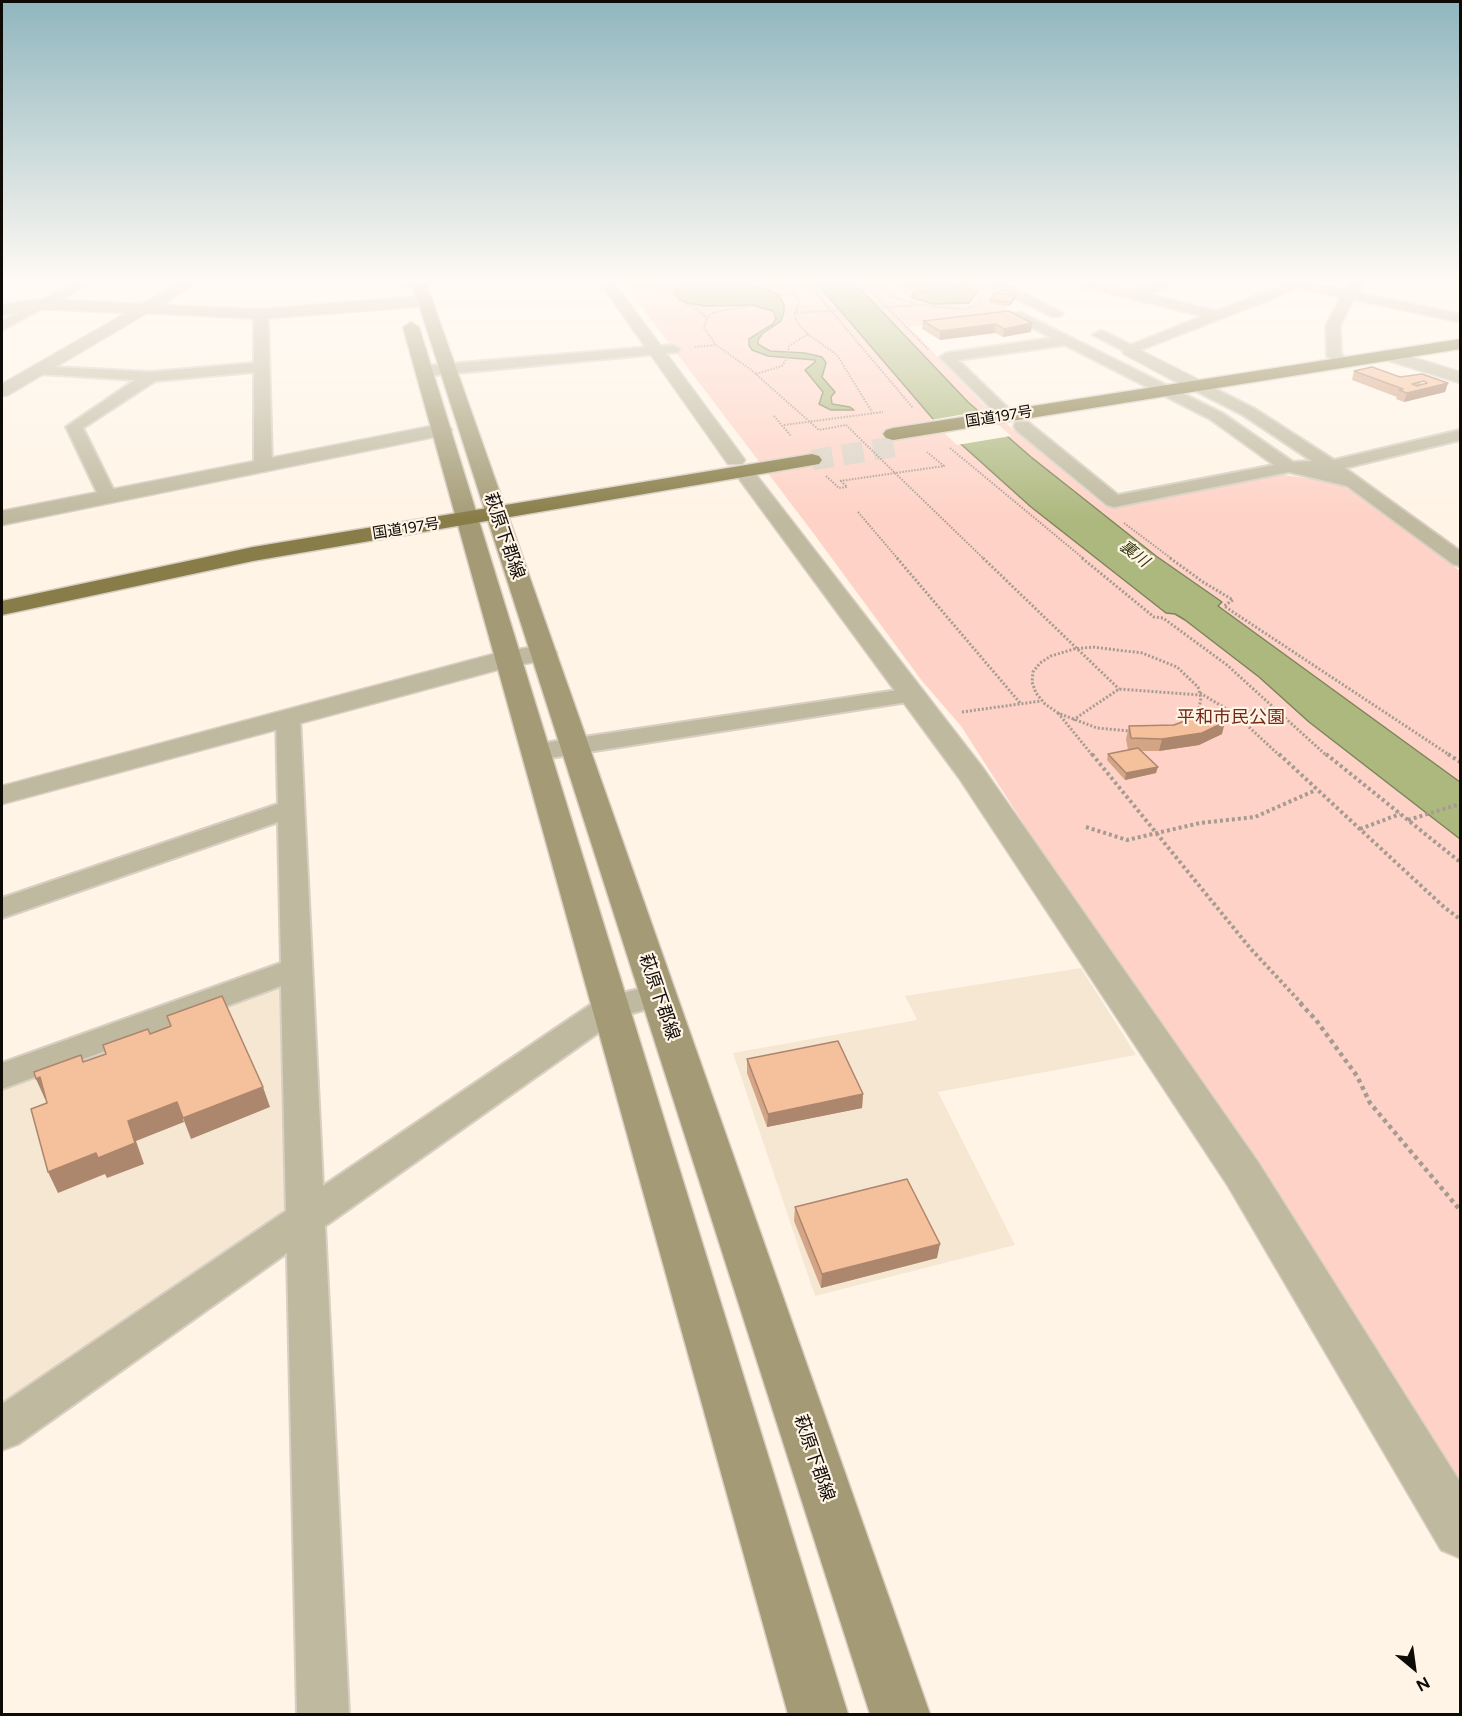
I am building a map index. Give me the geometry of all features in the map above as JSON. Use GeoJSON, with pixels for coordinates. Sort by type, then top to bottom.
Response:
{"type":"FeatureCollection","features":[{"type":"Feature","properties":{"kind":"highway","name":"国道197号"},"geometry":{"type":"LineString","coordinates":[[898,440],[943,437],[1166,390],[1342,362],[1369,360]]}},
{"type":"Feature","properties":{"kind":"highway","name":"国道197号"},"geometry":{"type":"LineString","coordinates":[[1006,422],[1214,394],[1387,360]]}},
{"type":"Feature","properties":{"kind":"highway"},"geometry":{"type":"LineString","coordinates":[[1430,369],[1461,361]]}},
{"type":"Feature","properties":{"kind":"highway","name":"国道197号"},"geometry":{"type":"LineString","coordinates":[[2,608],[253,554],[480,510],[808,455]]}},
{"type":"Feature","properties":{"kind":"highway","name":"国道197号"},"geometry":{"type":"LineString","coordinates":[[2,597],[249,543],[480,510]]}},
{"type":"Feature","properties":{"kind":"main road","name":"萩原下郡線"},"geometry":{"type":"LineString","coordinates":[[421,360],[442,430],[480,510]]}},
{"type":"Feature","properties":{"kind":"main road","name":"萩原下郡線"},"geometry":{"type":"LineString","coordinates":[[445,360],[480,510],[556,749],[611,1007],[818,1714]]}},
{"type":"Feature","properties":{"kind":"main road","name":"萩原下郡線"},"geometry":{"type":"LineString","coordinates":[[556,749],[658,995],[900,1714]]}},
{"type":"Feature","properties":{"kind":"street"},"geometry":{"type":"LineString","coordinates":[[2,391],[55,360]]}},
{"type":"Feature","properties":{"kind":"street"},"geometry":{"type":"LineString","coordinates":[[261,360],[263,466]]}},
{"type":"Feature","properties":{"kind":"street"},"geometry":{"type":"LineString","coordinates":[[424,371],[545,360]]}},
{"type":"Feature","properties":{"kind":"street"},"geometry":{"type":"LineString","coordinates":[[672,360],[740,466],[978,784],[1243,1174],[1461,1531]]}},
{"type":"Feature","properties":{"kind":"street"},"geometry":{"type":"LineString","coordinates":[[950,360],[1006,422],[1114,501],[1288,467],[1331,466],[1461,435]]}},
{"type":"Feature","properties":{"kind":"street"},"geometry":{"type":"LineString","coordinates":[[1107,360],[1216,416],[1288,467],[1352,482]]}},
{"type":"Feature","properties":{"kind":"street"},"geometry":{"type":"LineString","coordinates":[[1149,360],[1249,412],[1352,482],[1444,539],[1461,560]]}},
{"type":"Feature","properties":{"kind":"street"},"geometry":{"type":"LineString","coordinates":[[1404,360],[1461,378]]}},
{"type":"Feature","properties":{"kind":"street"},"geometry":{"type":"LineString","coordinates":[[40,369],[151,376],[261,367]]}},
{"type":"Feature","properties":{"kind":"street"},"geometry":{"type":"LineString","coordinates":[[108,497],[74,427],[151,376]]}},
{"type":"Feature","properties":{"kind":"street"},"geometry":{"type":"LineString","coordinates":[[2,518],[442,430]]}},
{"type":"Feature","properties":{"kind":"street"},"geometry":{"type":"LineString","coordinates":[[2,795],[527,655]]}},
{"type":"Feature","properties":{"kind":"street"},"geometry":{"type":"LineString","coordinates":[[556,749],[912,694]]}},
{"type":"Feature","properties":{"kind":"street"},"geometry":{"type":"LineString","coordinates":[[288,717],[323,1714]]}},
{"type":"Feature","properties":{"kind":"street"},"geometry":{"type":"LineString","coordinates":[[2,908],[291,808]]}},
{"type":"Feature","properties":{"kind":"street"},"geometry":{"type":"LineString","coordinates":[[2,1076],[297,969]]}},
{"type":"Feature","properties":{"kind":"street"},"geometry":{"type":"LineString","coordinates":[[2,1429],[611,1007],[658,995]]}},
{"type":"Feature","properties":{"kind":"path"},"geometry":{"type":"LineString","coordinates":[[737,360],[756,374],[819,430],[846,425],[1075,649],[1119,689]]}},
{"type":"Feature","properties":{"kind":"path"},"geometry":{"type":"LineString","coordinates":[[756,374],[782,366],[786,360]]}},
{"type":"Feature","properties":{"kind":"path"},"geometry":{"type":"LineString","coordinates":[[840,360],[872,412]]}},
{"type":"Feature","properties":{"kind":"path"},"geometry":{"type":"LineString","coordinates":[[874,360],[917,414]]}},
{"type":"Feature","properties":{"kind":"path"},"geometry":{"type":"LineString","coordinates":[[784,425],[859,414]]}},
{"type":"Feature","properties":{"kind":"path"},"geometry":{"type":"LineString","coordinates":[[774,416],[839,488],[847,487],[840,481],[944,466],[932,456]]}},
{"type":"Feature","properties":{"kind":"path"},"geometry":{"type":"LineString","coordinates":[[943,437],[1154,617],[1164,618],[1227,665],[1314,745],[1461,862]]}},
{"type":"Feature","properties":{"kind":"path"},"geometry":{"type":"LineString","coordinates":[[858,512],[1021,704]]}},
{"type":"Feature","properties":{"kind":"path"},"geometry":{"type":"LineString","coordinates":[[1116,517],[1203,582],[1233,600],[1224,606],[1461,762]]}},
{"type":"Feature","properties":{"kind":"path"},"geometry":{"type":"LineString","coordinates":[[1113,648],[1152,656],[1184,672],[1194,682],[1200,694],[1199,708],[1191,717],[1178,725],[1161,730],[1119,731],[1097,728],[1072,720],[1042,701],[1032,682],[1036,668],[1051,656],[1075,649],[1113,648]]}},
{"type":"Feature","properties":{"kind":"path"},"geometry":{"type":"LineString","coordinates":[[1072,720],[1119,689],[1200,694],[1235,714],[1445,908],[1461,919]]}},
{"type":"Feature","properties":{"kind":"path"},"geometry":{"type":"LineString","coordinates":[[957,713],[1042,701]]}},
{"type":"Feature","properties":{"kind":"path"},"geometry":{"type":"LineString","coordinates":[[1235,714],[1275,708]]}},
{"type":"Feature","properties":{"kind":"path"},"geometry":{"type":"LineString","coordinates":[[1058,713],[1250,948],[1316,1020],[1357,1076],[1370,1103],[1461,1210]]}},
{"type":"Feature","properties":{"kind":"path"},"geometry":{"type":"LineString","coordinates":[[1086,827],[1127,840],[1200,823],[1255,817],[1273,811],[1303,794],[1317,790]]}},
{"type":"Feature","properties":{"kind":"path"},"geometry":{"type":"LineString","coordinates":[[1408,820],[1461,804]]}},
{"type":"Feature","properties":{"kind":"path"},"geometry":{"type":"LineString","coordinates":[[1360,829],[1400,814]]}},
{"type":"Feature","properties":{"kind":"shaded area"},"geometry":{"type":"Polygon","coordinates":[[[1081,968],[1136,1055],[938,1092],[1015,1245],[815,1296],[733,1053],[917,1020],[905,996],[1081,968]]]}},
{"type":"Feature","properties":{"kind":"shaded area"},"geometry":{"type":"Polygon","coordinates":[[[268,987],[282,989],[288,1203],[277,1219],[2,1408],[2,1087],[268,987]]]}},
{"type":"Feature","properties":{"kind":"green space","name":"平和市民公園"},"geometry":{"type":"Polygon","coordinates":[[[682,360],[941,360],[984,405],[1106,507],[1277,474],[1325,481],[1351,491],[1460,571],[1460,1481],[1280,1197],[1050,865],[961,726],[922,681],[682,360]]]}},
{"type":"Feature","properties":{"kind":"water"},"geometry":{"type":"Polygon","coordinates":[[[815,360],[824,360],[826,363],[822,377],[835,392],[831,397],[832,404],[850,407],[854,410],[831,410],[819,404],[823,392],[805,370],[815,360]]]}},
{"type":"Feature","properties":{"kind":"water","name":"裏川"},"geometry":{"type":"Polygon","coordinates":[[[883,360],[928,360],[968,402],[1031,457],[1156,556],[1222,602],[1218,606],[1460,782],[1460,839],[1309,722],[1259,677],[1185,620],[1175,614],[1166,613],[1031,507],[933,419],[883,360]]]}},
{"type":"Feature","properties":{"kind":"pier"},"geometry":{"type":"Polygon","coordinates":[[[983,411],[1011,436],[957,445],[930,420],[983,411]]]}},
{"type":"Feature","properties":{"kind":"building"},"geometry":{"type":"Polygon","coordinates":[[[1372,367],[1400,377],[1422,374],[1448,383],[1407,393],[1399,390],[1403,389],[1354,371],[1372,367]],[[1424,381],[1412,384],[1417,386],[1427,383],[1424,381]]]}},
{"type":"Feature","properties":{"kind":"building"},"geometry":{"type":"Polygon","coordinates":[[[1206,713],[1225,722],[1202,733],[1162,739],[1131,738],[1129,726],[1174,725],[1206,713]]]}},
{"type":"Feature","properties":{"kind":"building"},"geometry":{"type":"Polygon","coordinates":[[[1138,748],[1158,767],[1126,773],[1108,754],[1138,748]]]}},
{"type":"Feature","properties":{"kind":"building"},"geometry":{"type":"Polygon","coordinates":[[[222,996],[263,1087],[183,1118],[177,1102],[128,1121],[135,1143],[98,1158],[96,1153],[48,1172],[31,1109],[47,1103],[40,1077],[36,1079],[34,1072],[81,1055],[83,1062],[106,1054],[103,1045],[148,1029],[150,1034],[171,1026],[167,1016],[222,996]]]}},
{"type":"Feature","properties":{"kind":"building"},"geometry":{"type":"Polygon","coordinates":[[[838,1041],[863,1094],[768,1114],[747,1059],[838,1041]]]}},
{"type":"Feature","properties":{"kind":"building"},"geometry":{"type":"Polygon","coordinates":[[[907,1179],[940,1244],[822,1274],[795,1207],[907,1179]]]}},
{"type":"Feature","properties":{"kind":"tunnel"},"geometry":{"type":"LineString","coordinates":[[812,460],[904,445]]}}]}
